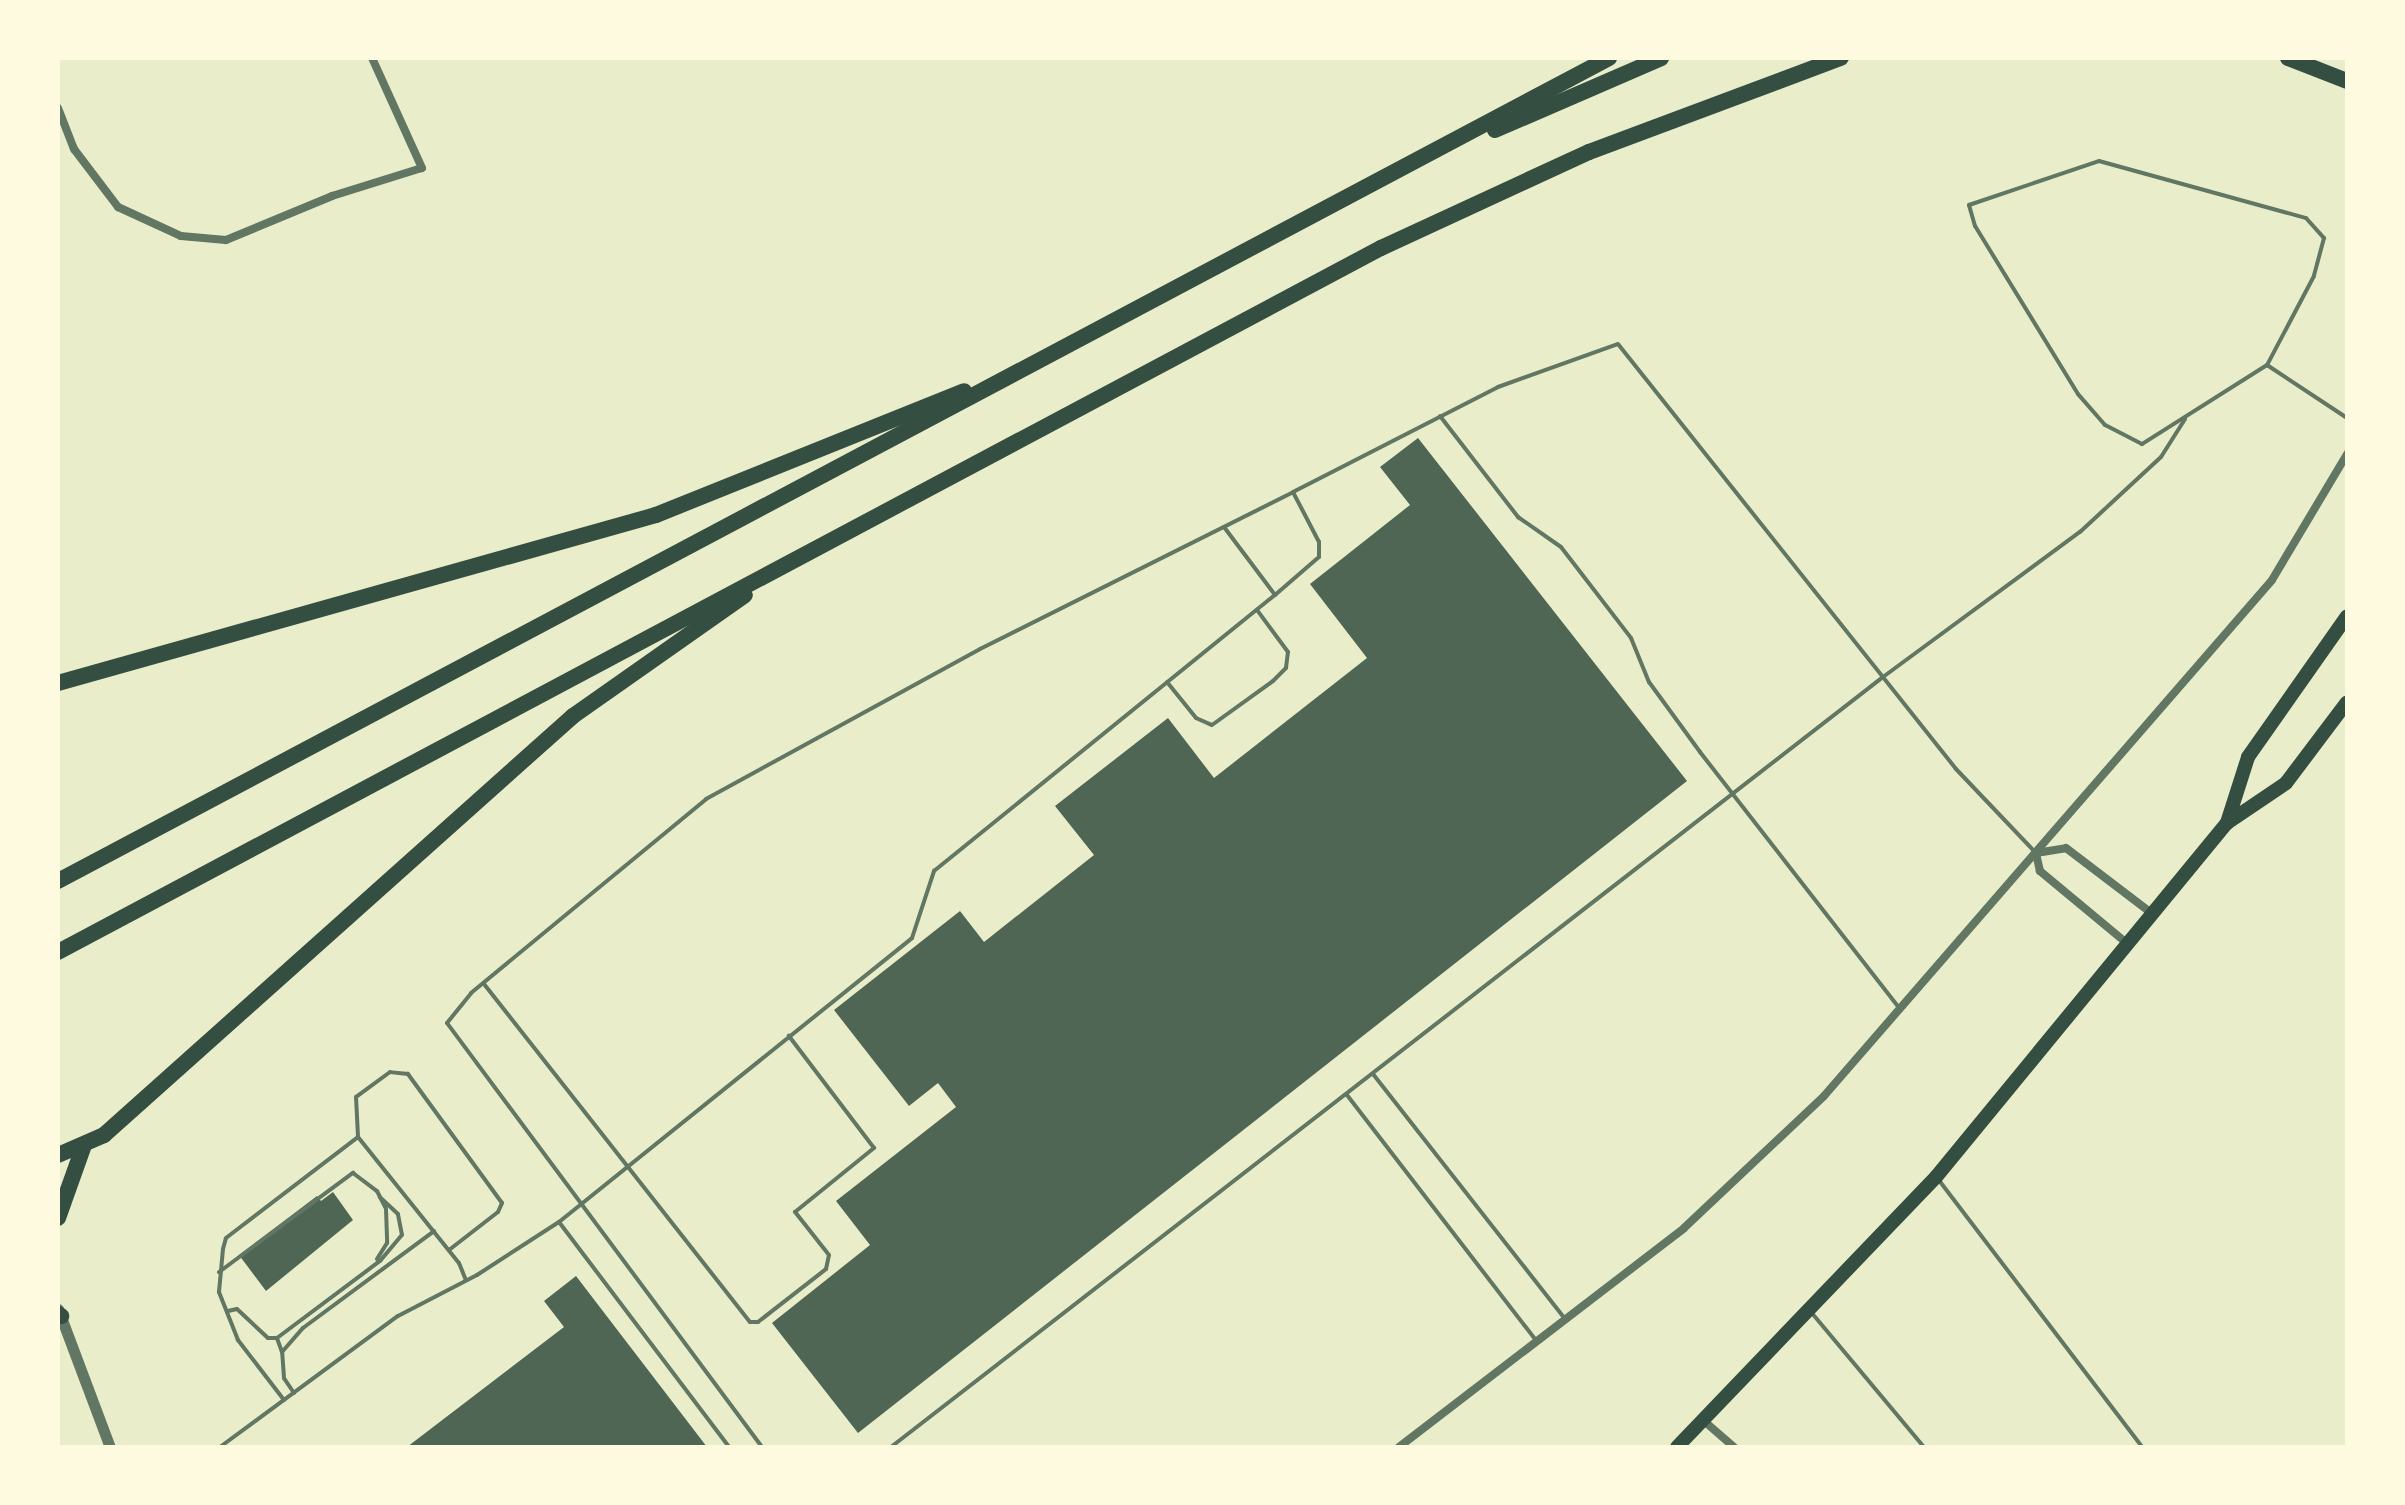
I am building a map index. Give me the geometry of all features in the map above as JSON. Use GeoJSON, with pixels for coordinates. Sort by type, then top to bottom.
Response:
{"type":"FeatureCollection","features":[{"type":"Feature","properties":{"kind":"highway"},"geometry":{"type":"LineString","coordinates":[[58,881],[1609,58]]}},
{"type":"Feature","properties":{"kind":"highway"},"geometry":{"type":"LineString","coordinates":[[1341,201],[1661,58]]}},
{"type":"Feature","properties":{"kind":"highway"},"geometry":{"type":"LineString","coordinates":[[61,950],[1381,248],[1589,152],[1841,58]]}},
{"type":"Feature","properties":{"kind":"highway"},"geometry":{"type":"LineString","coordinates":[[2288,58],[2347,81]]}},
{"type":"Feature","properties":{"kind":"highway"},"geometry":{"type":"LineString","coordinates":[[58,683],[656,515],[1032,364]]}},
{"type":"Feature","properties":{"kind":"highway"},"geometry":{"type":"LineString","coordinates":[[58,1155],[104,1135],[573,716],[804,553]]}},
{"type":"Feature","properties":{"kind":"highway"},"geometry":{"type":"LineString","coordinates":[[2227,823],[2248,757],[2347,616]]}},
{"type":"Feature","properties":{"kind":"highway"},"geometry":{"type":"LineString","coordinates":[[1677,1447],[1936,1177],[2130,946],[2227,823],[2286,783],[2347,702]]}},
{"type":"Feature","properties":{"kind":"highway"},"geometry":{"type":"LineString","coordinates":[[58,1218],[84,1145]]}},
{"type":"Feature","properties":{"kind":"street"},"geometry":{"type":"LineString","coordinates":[[58,108],[74,149],[118,207],[181,236],[226,240],[332,196],[422,168],[372,58]]}},
{"type":"Feature","properties":{"kind":"street"},"geometry":{"type":"LineString","coordinates":[[1399,1447],[1684,1228],[1824,1096],[2272,580],[2347,454]]}},
{"type":"Feature","properties":{"kind":"street"},"geometry":{"type":"LineString","coordinates":[[2036,853],[2066,848],[2155,915]]}},
{"type":"Feature","properties":{"kind":"street"},"geometry":{"type":"LineString","coordinates":[[2036,853],[2040,871],[2130,946]]}},
{"type":"Feature","properties":{"kind":"street"},"geometry":{"type":"LineString","coordinates":[[59,1313],[110,1447]]}},
{"type":"Feature","properties":{"kind":"street"},"geometry":{"type":"LineString","coordinates":[[1704,1421],[1734,1447]]}},
{"type":"Feature","properties":{"kind":"lane"},"geometry":{"type":"LineString","coordinates":[[2099,161],[2306,218],[2324,238],[2323,254],[2267,365],[2142,444],[2105,425],[2049,353],[1975,226],[1969,205],[2099,161]]}},
{"type":"Feature","properties":{"kind":"lane"},"geometry":{"type":"LineString","coordinates":[[762,1447],[447,1023],[484,983],[706,799],[965,657],[1498,387],[1618,344],[1956,769],[2036,853]]}},
{"type":"Feature","properties":{"kind":"lane"},"geometry":{"type":"LineString","coordinates":[[2267,365],[2347,418]]}},
{"type":"Feature","properties":{"kind":"lane"},"geometry":{"type":"LineString","coordinates":[[1440,416],[1518,517],[1569,557],[1631,638],[1649,682],[1732,795],[1900,1010]]}},
{"type":"Feature","properties":{"kind":"lane"},"geometry":{"type":"LineString","coordinates":[[891,1447],[1883,677],[2080,532],[2161,457],[2185,419]]}},
{"type":"Feature","properties":{"kind":"lane"},"geometry":{"type":"LineString","coordinates":[[220,1447],[398,1316],[466,1280],[559,1222],[912,938],[934,871],[1319,557],[1319,542],[1293,492]]}},
{"type":"Feature","properties":{"kind":"lane"},"geometry":{"type":"LineString","coordinates":[[1223,527],[1277,594]]}},
{"type":"Feature","properties":{"kind":"lane"},"geometry":{"type":"LineString","coordinates":[[1167,682],[1196,718],[1212,725],[1273,681],[1286,668],[1288,652],[1257,610]]}},
{"type":"Feature","properties":{"kind":"lane"},"geometry":{"type":"LineString","coordinates":[[484,983],[625,1167],[750,1322],[758,1322],[826,1269],[829,1255],[795,1212],[874,1148],[789,1036]]}},
{"type":"Feature","properties":{"kind":"lane"},"geometry":{"type":"LineString","coordinates":[[449,1250],[498,1212],[502,1203],[408,1074],[390,1072],[356,1097],[358,1137],[449,1250],[466,1280]]}},
{"type":"Feature","properties":{"kind":"lane"},"geometry":{"type":"LineString","coordinates":[[1373,1074],[1565,1319]]}},
{"type":"Feature","properties":{"kind":"lane"},"geometry":{"type":"LineString","coordinates":[[1347,1095],[1537,1341]]}},
{"type":"Feature","properties":{"kind":"lane"},"geometry":{"type":"LineString","coordinates":[[284,1400],[238,1340],[219,1292],[219,1272],[226,1238],[358,1137]]}},
{"type":"Feature","properties":{"kind":"lane"},"geometry":{"type":"LineString","coordinates":[[219,1272],[344,1177],[361,1175],[380,1197],[389,1225],[377,1259]]}},
{"type":"Feature","properties":{"kind":"lane"},"geometry":{"type":"LineString","coordinates":[[1936,1177],[2142,1447]]}},
{"type":"Feature","properties":{"kind":"lane"},"geometry":{"type":"LineString","coordinates":[[228,1311],[237,1309],[268,1338],[277,1338],[395,1245],[403,1228],[386,1197],[380,1197]]}},
{"type":"Feature","properties":{"kind":"lane"},"geometry":{"type":"LineString","coordinates":[[559,1222],[729,1447]]}},
{"type":"Feature","properties":{"kind":"lane"},"geometry":{"type":"LineString","coordinates":[[282,1352],[303,1328],[434,1231]]}},
{"type":"Feature","properties":{"kind":"lane"},"geometry":{"type":"LineString","coordinates":[[1810,1310],[1924,1447]]}},
{"type":"Feature","properties":{"kind":"lane"},"geometry":{"type":"LineString","coordinates":[[277,1338],[282,1352],[284,1378],[294,1393]]}},
{"type":"Feature","properties":{"kind":"building"},"geometry":{"type":"Polygon","coordinates":[[[1418,438],[1687,781],[858,1433],[772,1323],[870,1245],[836,1201],[956,1107],[938,1083],[909,1106],[834,1010],[960,911],[984,942],[1094,855],[1055,806],[1168,718],[1214,778],[1367,658],[1310,584],[1410,505],[1380,467],[1418,438]]]}},
{"type":"Feature","properties":{"kind":"building"},"geometry":{"type":"Polygon","coordinates":[[[333,1192],[353,1220],[266,1291],[239,1255],[317,1196],[321,1201],[333,1192]]]}},
{"type":"Feature","properties":{"kind":"building"},"geometry":{"type":"Polygon","coordinates":[[[576,1276],[707,1447],[407,1447],[564,1327],[544,1301],[576,1276]]]}}]}
